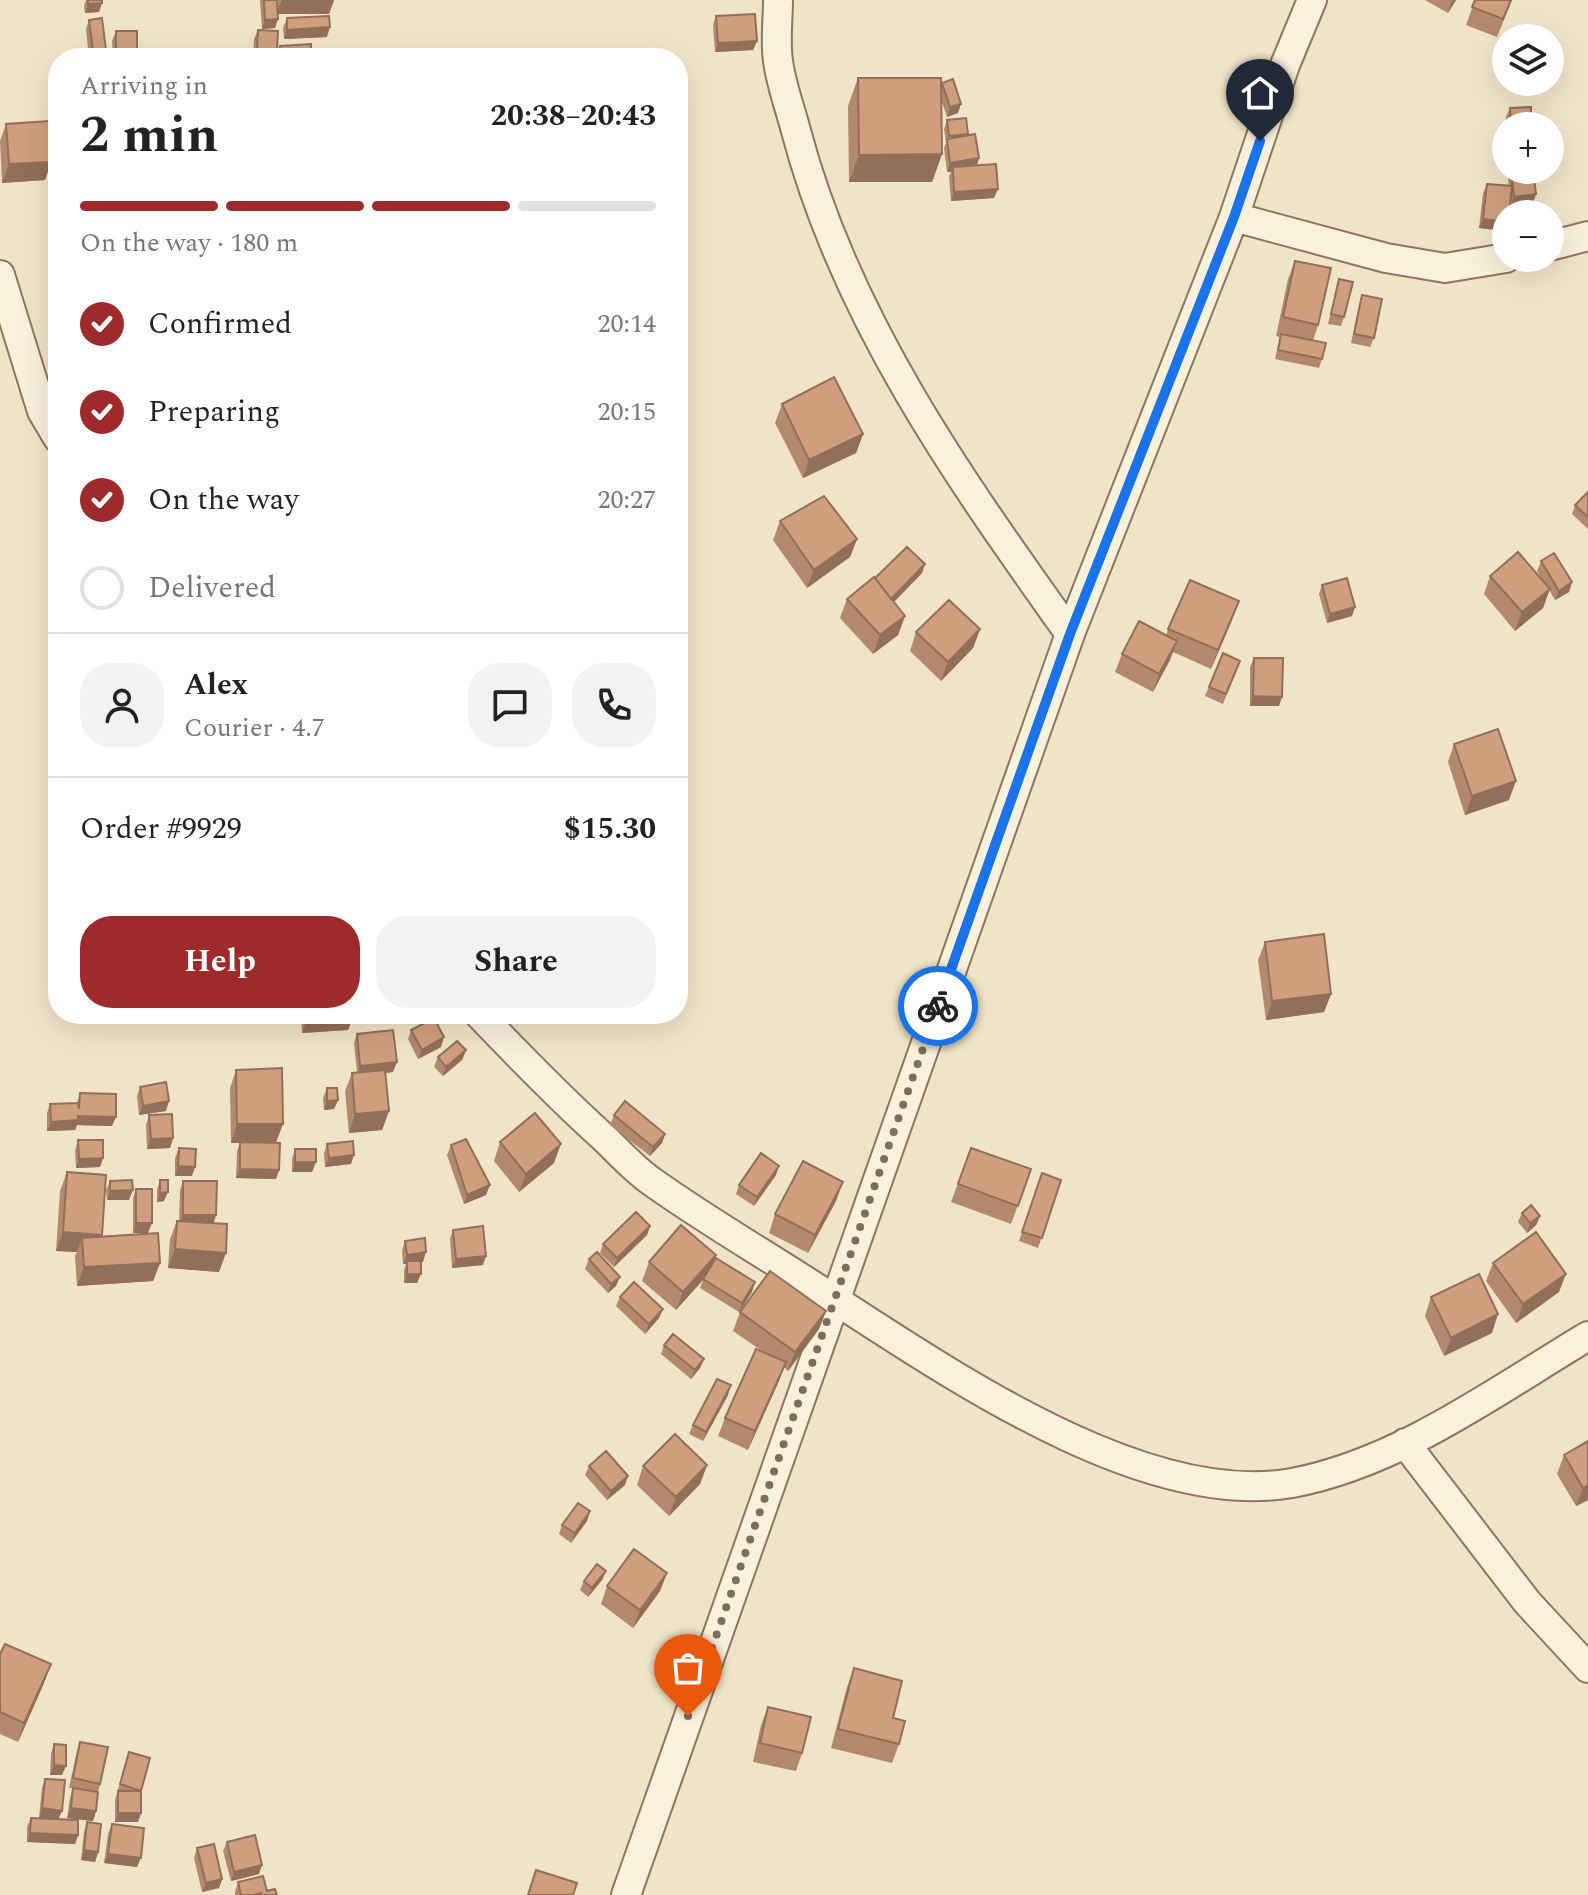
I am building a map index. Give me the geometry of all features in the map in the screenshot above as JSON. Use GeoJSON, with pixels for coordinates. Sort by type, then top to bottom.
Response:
{"type":"FeatureCollection","features":[{"type":"Feature","properties":{"kind":"street"},"geometry":{"type":"LineString","coordinates":[[778,0],[778,61],[807,173],[840,260],[908,394],[964,485],[1070,634]]}},
{"type":"Feature","properties":{"kind":"street"},"geometry":{"type":"LineString","coordinates":[[626,1895],[1070,634],[1234,217],[1285,65],[1312,0]]}},
{"type":"Feature","properties":{"kind":"street"},"geometry":{"type":"LineString","coordinates":[[1234,217],[1386,258],[1445,268],[1492,260]]}},
{"type":"Feature","properties":{"kind":"street"},"geometry":{"type":"LineString","coordinates":[[1564,242],[1588,236]]}},
{"type":"Feature","properties":{"kind":"street"},"geometry":{"type":"LineString","coordinates":[[0,275],[42,411],[48,421]]}},
{"type":"Feature","properties":{"kind":"street"},"geometry":{"type":"LineString","coordinates":[[488,1024],[549,1088],[650,1180],[968,1383],[1109,1456],[1186,1480],[1237,1487],[1292,1483],[1347,1468],[1405,1443],[1588,1336]]}},
{"type":"Feature","properties":{"kind":"street"},"geometry":{"type":"LineString","coordinates":[[1405,1443],[1527,1602],[1588,1668]]}},
{"type":"Feature","properties":{"kind":"building"},"geometry":{"type":"Polygon","coordinates":[[[88,0],[102,0],[102,3],[88,4],[88,0]]]}},
{"type":"Feature","properties":{"kind":"building"},"geometry":{"type":"Polygon","coordinates":[[[264,0],[277,0],[278,19],[265,20],[264,0]]]}},
{"type":"Feature","properties":{"kind":"building"},"geometry":{"type":"Polygon","coordinates":[[[1475,0],[1511,0],[1503,19],[1472,7],[1475,0]]]}},
{"type":"Feature","properties":{"kind":"building"},"geometry":{"type":"Polygon","coordinates":[[[755,14],[757,41],[718,43],[716,16],[755,14]]]}},
{"type":"Feature","properties":{"kind":"building"},"geometry":{"type":"Polygon","coordinates":[[[329,16],[330,27],[287,30],[287,18],[329,16]]]}},
{"type":"Feature","properties":{"kind":"building"},"geometry":{"type":"Polygon","coordinates":[[[102,18],[106,48],[93,48],[89,20],[102,18]]]}},
{"type":"Feature","properties":{"kind":"building"},"geometry":{"type":"Polygon","coordinates":[[[258,30],[278,31],[277,48],[257,48],[258,30]]]}},
{"type":"Feature","properties":{"kind":"building"},"geometry":{"type":"Polygon","coordinates":[[[116,31],[137,31],[137,48],[116,48],[116,31]]]}},
{"type":"Feature","properties":{"kind":"building"},"geometry":{"type":"Polygon","coordinates":[[[311,44],[311,48],[280,48],[311,44]]]}},
{"type":"Feature","properties":{"kind":"building"},"geometry":{"type":"Polygon","coordinates":[[[858,78],[941,78],[942,154],[859,155],[858,78]]]}},
{"type":"Feature","properties":{"kind":"building"},"geometry":{"type":"Polygon","coordinates":[[[953,79],[961,104],[950,107],[942,83],[953,79]]]}},
{"type":"Feature","properties":{"kind":"building"},"geometry":{"type":"Polygon","coordinates":[[[1531,107],[1531,112],[1510,112],[1510,108],[1531,107]]]}},
{"type":"Feature","properties":{"kind":"building"},"geometry":{"type":"Polygon","coordinates":[[[966,118],[968,134],[949,136],[947,120],[966,118]]]}},
{"type":"Feature","properties":{"kind":"building"},"geometry":{"type":"Polygon","coordinates":[[[48,121],[48,162],[9,164],[6,124],[48,121]]]}},
{"type":"Feature","properties":{"kind":"building"},"geometry":{"type":"Polygon","coordinates":[[[975,134],[979,158],[950,163],[947,139],[975,134]]]}},
{"type":"Feature","properties":{"kind":"building"},"geometry":{"type":"Polygon","coordinates":[[[996,164],[998,189],[954,192],[953,167],[996,164]]]}},
{"type":"Feature","properties":{"kind":"building"},"geometry":{"type":"Polygon","coordinates":[[[1487,184],[1512,186],[1510,200],[1492,200],[1492,220],[1483,219],[1487,184]]]}},
{"type":"Feature","properties":{"kind":"building"},"geometry":{"type":"Polygon","coordinates":[[[1513,184],[1535,184],[1536,194],[1514,197],[1513,184]]]}},
{"type":"Feature","properties":{"kind":"building"},"geometry":{"type":"Polygon","coordinates":[[[1295,261],[1331,268],[1318,325],[1283,317],[1295,261]]]}},
{"type":"Feature","properties":{"kind":"building"},"geometry":{"type":"Polygon","coordinates":[[[1339,279],[1353,282],[1344,317],[1331,314],[1339,279]]]}},
{"type":"Feature","properties":{"kind":"building"},"geometry":{"type":"Polygon","coordinates":[[[1362,295],[1382,299],[1374,338],[1354,334],[1362,295]]]}},
{"type":"Feature","properties":{"kind":"building"},"geometry":{"type":"Polygon","coordinates":[[[1281,334],[1326,343],[1322,359],[1278,350],[1281,334]]]}},
{"type":"Feature","properties":{"kind":"building"},"geometry":{"type":"Polygon","coordinates":[[[834,377],[863,434],[809,460],[782,404],[834,377]]]}},
{"type":"Feature","properties":{"kind":"building"},"geometry":{"type":"Polygon","coordinates":[[[1588,492],[1588,517],[1575,505],[1588,492]]]}},
{"type":"Feature","properties":{"kind":"building"},"geometry":{"type":"Polygon","coordinates":[[[824,496],[857,539],[814,570],[780,521],[824,496]]]}},
{"type":"Feature","properties":{"kind":"building"},"geometry":{"type":"Polygon","coordinates":[[[907,547],[925,564],[891,599],[875,578],[907,547]]]}},
{"type":"Feature","properties":{"kind":"building"},"geometry":{"type":"Polygon","coordinates":[[[1518,552],[1550,589],[1522,612],[1490,576],[1518,552]]]}},
{"type":"Feature","properties":{"kind":"building"},"geometry":{"type":"Polygon","coordinates":[[[1554,553],[1572,582],[1559,591],[1541,561],[1554,553]]]}},
{"type":"Feature","properties":{"kind":"building"},"geometry":{"type":"Polygon","coordinates":[[[874,577],[905,616],[880,635],[847,599],[874,577]]]}},
{"type":"Feature","properties":{"kind":"building"},"geometry":{"type":"Polygon","coordinates":[[[1347,578],[1355,607],[1330,614],[1322,585],[1347,578]]]}},
{"type":"Feature","properties":{"kind":"building"},"geometry":{"type":"Polygon","coordinates":[[[1190,580],[1239,601],[1218,650],[1168,629],[1190,580]]]}},
{"type":"Feature","properties":{"kind":"building"},"geometry":{"type":"Polygon","coordinates":[[[949,600],[980,629],[948,662],[916,632],[949,600]]]}},
{"type":"Feature","properties":{"kind":"building"},"geometry":{"type":"Polygon","coordinates":[[[1139,621],[1177,641],[1159,674],[1122,654],[1139,621]]]}},
{"type":"Feature","properties":{"kind":"building"},"geometry":{"type":"Polygon","coordinates":[[[1223,653],[1240,661],[1226,694],[1209,687],[1223,653]]]}},
{"type":"Feature","properties":{"kind":"building"},"geometry":{"type":"Polygon","coordinates":[[[1254,658],[1283,658],[1282,697],[1253,696],[1254,658]]]}},
{"type":"Feature","properties":{"kind":"building"},"geometry":{"type":"Polygon","coordinates":[[[1498,729],[1516,781],[1472,796],[1454,744],[1498,729]]]}},
{"type":"Feature","properties":{"kind":"building"},"geometry":{"type":"Polygon","coordinates":[[[1324,934],[1331,994],[1272,1001],[1265,942],[1324,934]]]}},
{"type":"Feature","properties":{"kind":"building"},"geometry":{"type":"Polygon","coordinates":[[[422,1024],[437,1024],[444,1037],[422,1050],[411,1030],[422,1024]]]}},
{"type":"Feature","properties":{"kind":"building"},"geometry":{"type":"Polygon","coordinates":[[[393,1030],[397,1062],[360,1066],[357,1034],[393,1030]]]}},
{"type":"Feature","properties":{"kind":"building"},"geometry":{"type":"Polygon","coordinates":[[[457,1041],[466,1050],[446,1067],[438,1057],[457,1041]]]}},
{"type":"Feature","properties":{"kind":"building"},"geometry":{"type":"Polygon","coordinates":[[[282,1068],[283,1124],[237,1124],[236,1070],[282,1068]]]}},
{"type":"Feature","properties":{"kind":"building"},"geometry":{"type":"Polygon","coordinates":[[[385,1070],[389,1111],[355,1114],[352,1073],[385,1070]]]}},
{"type":"Feature","properties":{"kind":"building"},"geometry":{"type":"Polygon","coordinates":[[[166,1082],[169,1101],[143,1106],[140,1087],[166,1082]]]}},
{"type":"Feature","properties":{"kind":"building"},"geometry":{"type":"Polygon","coordinates":[[[327,1088],[337,1088],[338,1100],[327,1101],[327,1088]]]}},
{"type":"Feature","properties":{"kind":"building"},"geometry":{"type":"Polygon","coordinates":[[[80,1093],[116,1094],[116,1117],[78,1116],[78,1120],[51,1122],[50,1104],[78,1103],[79,1109],[80,1093]]]}},
{"type":"Feature","properties":{"kind":"building"},"geometry":{"type":"Polygon","coordinates":[[[625,1101],[665,1134],[653,1147],[614,1115],[625,1101]]]}},
{"type":"Feature","properties":{"kind":"building"},"geometry":{"type":"Polygon","coordinates":[[[535,1113],[561,1144],[526,1174],[500,1142],[535,1113]]]}},
{"type":"Feature","properties":{"kind":"building"},"geometry":{"type":"Polygon","coordinates":[[[172,1114],[173,1138],[151,1139],[149,1115],[172,1114]]]}},
{"type":"Feature","properties":{"kind":"building"},"geometry":{"type":"Polygon","coordinates":[[[466,1139],[490,1185],[467,1195],[451,1145],[466,1139]]]}},
{"type":"Feature","properties":{"kind":"building"},"geometry":{"type":"Polygon","coordinates":[[[78,1140],[103,1140],[103,1158],[79,1159],[78,1140]]]}},
{"type":"Feature","properties":{"kind":"building"},"geometry":{"type":"Polygon","coordinates":[[[353,1141],[354,1155],[329,1158],[327,1144],[353,1141]]]}},
{"type":"Feature","properties":{"kind":"building"},"geometry":{"type":"Polygon","coordinates":[[[240,1142],[280,1143],[279,1170],[240,1169],[240,1142]]]}},
{"type":"Feature","properties":{"kind":"building"},"geometry":{"type":"Polygon","coordinates":[[[179,1148],[196,1149],[195,1167],[178,1166],[179,1148]]]}},
{"type":"Feature","properties":{"kind":"building"},"geometry":{"type":"Polygon","coordinates":[[[971,1148],[1031,1169],[1018,1206],[958,1184],[971,1148]]]}},
{"type":"Feature","properties":{"kind":"building"},"geometry":{"type":"Polygon","coordinates":[[[295,1149],[316,1149],[316,1162],[295,1162],[295,1149]]]}},
{"type":"Feature","properties":{"kind":"building"},"geometry":{"type":"Polygon","coordinates":[[[761,1153],[779,1166],[757,1197],[739,1185],[761,1153]]]}},
{"type":"Feature","properties":{"kind":"building"},"geometry":{"type":"Polygon","coordinates":[[[803,1161],[843,1182],[815,1235],[775,1214],[803,1161]]]}},
{"type":"Feature","properties":{"kind":"building"},"geometry":{"type":"Polygon","coordinates":[[[67,1172],[106,1175],[102,1235],[63,1232],[67,1172]]]}},
{"type":"Feature","properties":{"kind":"building"},"geometry":{"type":"Polygon","coordinates":[[[1042,1173],[1061,1180],[1042,1238],[1022,1232],[1042,1173]]]}},
{"type":"Feature","properties":{"kind":"building"},"geometry":{"type":"Polygon","coordinates":[[[132,1180],[133,1190],[110,1191],[110,1181],[132,1180]]]}},
{"type":"Feature","properties":{"kind":"building"},"geometry":{"type":"Polygon","coordinates":[[[160,1180],[168,1180],[168,1192],[160,1193],[160,1180]]]}},
{"type":"Feature","properties":{"kind":"building"},"geometry":{"type":"Polygon","coordinates":[[[183,1181],[217,1181],[216,1215],[183,1215],[183,1181]]]}},
{"type":"Feature","properties":{"kind":"building"},"geometry":{"type":"Polygon","coordinates":[[[136,1189],[152,1189],[152,1223],[136,1223],[136,1189]]]}},
{"type":"Feature","properties":{"kind":"building"},"geometry":{"type":"Polygon","coordinates":[[[1531,1205],[1540,1216],[1530,1223],[1522,1213],[1531,1205]]]}},
{"type":"Feature","properties":{"kind":"building"},"geometry":{"type":"Polygon","coordinates":[[[636,1212],[650,1226],[617,1258],[603,1244],[636,1212]]]}},
{"type":"Feature","properties":{"kind":"building"},"geometry":{"type":"Polygon","coordinates":[[[177,1221],[227,1224],[226,1253],[175,1249],[177,1221]]]}},
{"type":"Feature","properties":{"kind":"building"},"geometry":{"type":"Polygon","coordinates":[[[681,1225],[716,1255],[683,1292],[649,1262],[681,1225]]]}},
{"type":"Feature","properties":{"kind":"building"},"geometry":{"type":"Polygon","coordinates":[[[483,1226],[486,1256],[456,1259],[453,1230],[483,1226]]]}},
{"type":"Feature","properties":{"kind":"building"},"geometry":{"type":"Polygon","coordinates":[[[1536,1232],[1566,1274],[1523,1304],[1493,1263],[1536,1232]]]}},
{"type":"Feature","properties":{"kind":"building"},"geometry":{"type":"Polygon","coordinates":[[[158,1233],[160,1263],[84,1267],[82,1238],[158,1233]]]}},
{"type":"Feature","properties":{"kind":"building"},"geometry":{"type":"Polygon","coordinates":[[[425,1238],[426,1252],[407,1255],[405,1241],[425,1238]]]}},
{"type":"Feature","properties":{"kind":"building"},"geometry":{"type":"Polygon","coordinates":[[[597,1252],[620,1277],[611,1284],[589,1259],[597,1252]]]}},
{"type":"Feature","properties":{"kind":"building"},"geometry":{"type":"Polygon","coordinates":[[[716,1258],[755,1282],[742,1303],[703,1279],[716,1258]]]}},
{"type":"Feature","properties":{"kind":"building"},"geometry":{"type":"Polygon","coordinates":[[[407,1261],[421,1261],[421,1274],[407,1274],[407,1261]]]}},
{"type":"Feature","properties":{"kind":"building"},"geometry":{"type":"Polygon","coordinates":[[[770,1271],[826,1311],[795,1352],[740,1312],[770,1271]]]}},
{"type":"Feature","properties":{"kind":"building"},"geometry":{"type":"Polygon","coordinates":[[[1479,1274],[1498,1314],[1451,1338],[1431,1297],[1479,1274]]]}},
{"type":"Feature","properties":{"kind":"building"},"geometry":{"type":"Polygon","coordinates":[[[634,1282],[663,1309],[649,1324],[620,1297],[634,1282]]]}},
{"type":"Feature","properties":{"kind":"building"},"geometry":{"type":"Polygon","coordinates":[[[673,1334],[704,1359],[695,1370],[664,1345],[673,1334]]]}},
{"type":"Feature","properties":{"kind":"building"},"geometry":{"type":"Polygon","coordinates":[[[756,1349],[786,1362],[755,1431],[725,1418],[756,1349]]]}},
{"type":"Feature","properties":{"kind":"building"},"geometry":{"type":"Polygon","coordinates":[[[717,1379],[731,1385],[706,1432],[693,1425],[717,1379]]]}},
{"type":"Feature","properties":{"kind":"building"},"geometry":{"type":"Polygon","coordinates":[[[675,1434],[707,1465],[676,1497],[643,1466],[675,1434]]]}},
{"type":"Feature","properties":{"kind":"building"},"geometry":{"type":"Polygon","coordinates":[[[1588,1441],[1588,1485],[1583,1488],[1564,1455],[1588,1441]]]}},
{"type":"Feature","properties":{"kind":"building"},"geometry":{"type":"Polygon","coordinates":[[[606,1451],[628,1476],[611,1491],[589,1466],[606,1451]]]}},
{"type":"Feature","properties":{"kind":"building"},"geometry":{"type":"Polygon","coordinates":[[[578,1503],[590,1511],[575,1533],[562,1525],[578,1503]]]}},
{"type":"Feature","properties":{"kind":"building"},"geometry":{"type":"Polygon","coordinates":[[[634,1549],[667,1573],[640,1610],[607,1586],[634,1549]]]}},
{"type":"Feature","properties":{"kind":"building"},"geometry":{"type":"Polygon","coordinates":[[[597,1564],[606,1571],[592,1588],[584,1581],[597,1564]]]}},
{"type":"Feature","properties":{"kind":"building"},"geometry":{"type":"Polygon","coordinates":[[[5,1644],[51,1664],[24,1723],[0,1712],[0,1654],[5,1644]]]}},
{"type":"Feature","properties":{"kind":"building"},"geometry":{"type":"Polygon","coordinates":[[[854,1668],[902,1681],[893,1718],[905,1721],[899,1744],[838,1729],[854,1668]]]}},
{"type":"Feature","properties":{"kind":"building"},"geometry":{"type":"Polygon","coordinates":[[[768,1707],[811,1717],[802,1753],[760,1743],[768,1707]]]}},
{"type":"Feature","properties":{"kind":"building"},"geometry":{"type":"Polygon","coordinates":[[[80,1742],[108,1747],[100,1784],[73,1778],[80,1742]]]}},
{"type":"Feature","properties":{"kind":"building"},"geometry":{"type":"Polygon","coordinates":[[[54,1744],[66,1745],[66,1766],[54,1765],[54,1744]]]}},
{"type":"Feature","properties":{"kind":"building"},"geometry":{"type":"Polygon","coordinates":[[[129,1752],[150,1758],[141,1791],[120,1784],[129,1752]]]}},
{"type":"Feature","properties":{"kind":"building"},"geometry":{"type":"Polygon","coordinates":[[[45,1779],[65,1780],[62,1811],[42,1808],[45,1779]]]}},
{"type":"Feature","properties":{"kind":"building"},"geometry":{"type":"Polygon","coordinates":[[[73,1788],[98,1792],[96,1811],[71,1808],[73,1788]]]}},
{"type":"Feature","properties":{"kind":"building"},"geometry":{"type":"Polygon","coordinates":[[[118,1791],[141,1791],[141,1813],[118,1813],[118,1791]]]}},
{"type":"Feature","properties":{"kind":"building"},"geometry":{"type":"Polygon","coordinates":[[[31,1818],[78,1820],[78,1835],[30,1833],[31,1818]]]}},
{"type":"Feature","properties":{"kind":"building"},"geometry":{"type":"Polygon","coordinates":[[[87,1822],[101,1824],[98,1852],[84,1850],[87,1822]]]}},
{"type":"Feature","properties":{"kind":"building"},"geometry":{"type":"Polygon","coordinates":[[[112,1824],[144,1828],[141,1858],[108,1854],[112,1824]]]}},
{"type":"Feature","properties":{"kind":"building"},"geometry":{"type":"Polygon","coordinates":[[[255,1835],[262,1865],[234,1872],[227,1842],[255,1835]]]}},
{"type":"Feature","properties":{"kind":"building"},"geometry":{"type":"Polygon","coordinates":[[[214,1844],[222,1879],[206,1883],[197,1848],[214,1844]]]}},
{"type":"Feature","properties":{"kind":"building"},"geometry":{"type":"Polygon","coordinates":[[[536,1870],[577,1883],[573,1895],[528,1895],[536,1870]]]}},
{"type":"Feature","properties":{"kind":"building"},"geometry":{"type":"Polygon","coordinates":[[[263,1876],[267,1891],[275,1889],[277,1895],[241,1895],[238,1882],[263,1876]]]}},
{"type":"Feature","properties":{"kind":"way so far"},"geometry":{"type":"LineString","coordinates":[[688,1716],[938,1006]]}},
{"type":"Feature","properties":{"kind":"route"},"geometry":{"type":"LineString","coordinates":[[938,1006],[1070,634],[1234,217],[1260,141]]}}]}
